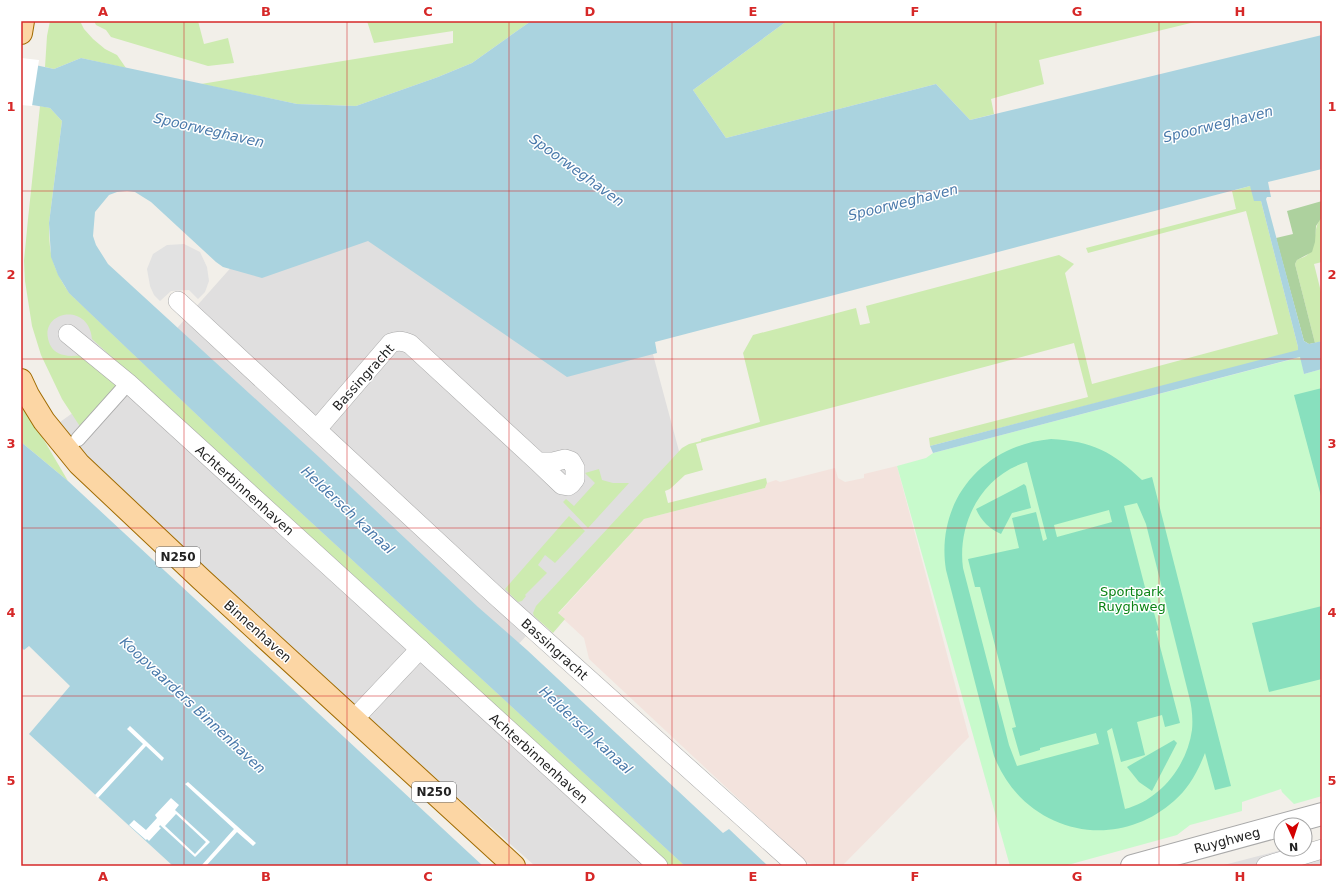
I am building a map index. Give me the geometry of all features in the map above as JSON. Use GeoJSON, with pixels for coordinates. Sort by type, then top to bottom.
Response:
{"type":"FeatureCollection","features":[{"type":"Feature","properties":{"kind":"main road"},"geometry":{"type":"LineString","coordinates":[[21,33],[23,21]]}},
{"type":"Feature","properties":{"kind":"main road","name":"Binnenhaven"},"geometry":{"type":"LineString","coordinates":[[21,380],[28,396],[44,421],[79,464],[202,580],[514,866]]}},
{"type":"Feature","properties":{"kind":"street","name":"Bassingracht"},"geometry":{"type":"LineString","coordinates":[[178,301],[495,595],[797,866]]}},
{"type":"Feature","properties":{"kind":"street","name":"Achterbinnenhaven"},"geometry":{"type":"LineString","coordinates":[[68,334],[128,383],[658,866]]}},
{"type":"Feature","properties":{"kind":"street","name":"Bassingracht"},"geometry":{"type":"LineString","coordinates":[[317,429],[392,343],[405,342],[410,344],[538,462]]}},
{"type":"Feature","properties":{"kind":"street"},"geometry":{"type":"LineString","coordinates":[[78,439],[128,383]]}},
{"type":"Feature","properties":{"kind":"street"},"geometry":{"type":"LineString","coordinates":[[354,719],[420,649]]}},
{"type":"Feature","properties":{"kind":"street","name":"Ruyghweg"},"geometry":{"type":"LineString","coordinates":[[1132,866],[1322,814]]}},
{"type":"Feature","properties":{"kind":"street"},"geometry":{"type":"LineString","coordinates":[[1266,866],[1322,849]]}},
{"type":"Feature","properties":{"kind":"shaded area"},"geometry":{"type":"Polygon","coordinates":[[[364,220],[651,347],[683,466],[514,649],[751,866],[535,866],[46,432],[74,412],[42,339],[78,263],[162,345],[235,263],[364,220]]]}},
{"type":"Feature","properties":{"kind":"shaded area"},"geometry":{"type":"Polygon","coordinates":[[[184,244],[200,252],[207,267],[209,281],[205,292],[198,299],[189,290],[171,291],[160,301],[154,295],[150,286],[147,269],[153,254],[167,245],[184,244]]]}},
{"type":"Feature","properties":{"kind":"shaded area"},"geometry":{"type":"Polygon","coordinates":[[[897,466],[969,737],[842,866],[818,866],[806,862],[589,659],[584,638],[558,614],[644,519],[765,488],[767,483],[776,480],[780,482],[835,468],[838,478],[845,482],[864,478],[864,474],[897,466]]]}},
{"type":"Feature","properties":{"kind":"shaded area"},"geometry":{"type":"Polygon","coordinates":[[[1322,840],[1322,866],[1220,866],[1273,852],[1273,857],[1313,857],[1313,842],[1322,840]]]}},
{"type":"Feature","properties":{"kind":"green space"},"geometry":{"type":"Polygon","coordinates":[[[50,21],[80,21],[84,29],[93,39],[105,49],[117,55],[126,68],[81,58],[54,69],[45,67],[47,36],[50,21]]]}},
{"type":"Feature","properties":{"kind":"green space"},"geometry":{"type":"Polygon","coordinates":[[[94,21],[198,21],[204,44],[228,38],[234,63],[208,66],[111,37],[106,30],[96,25],[94,21]]]}},
{"type":"Feature","properties":{"kind":"green space"},"geometry":{"type":"Polygon","coordinates":[[[367,21],[531,21],[472,63],[438,77],[356,106],[297,104],[201,84],[453,43],[453,31],[374,43],[367,21]]]}},
{"type":"Feature","properties":{"kind":"green space"},"geometry":{"type":"Polygon","coordinates":[[[787,21],[1199,21],[1039,60],[1044,84],[991,99],[994,114],[970,120],[936,84],[726,138],[693,90],[787,21]]]}},
{"type":"Feature","properties":{"kind":"green space"},"geometry":{"type":"Polygon","coordinates":[[[40,106],[50,108],[62,121],[49,223],[49,234],[51,252],[55,267],[69,293],[275,489],[685,866],[668,866],[434,650],[92,339],[89,327],[82,319],[74,315],[65,315],[57,317],[51,323],[48,331],[49,342],[53,349],[59,354],[67,356],[86,355],[120,385],[81,428],[62,399],[41,355],[32,326],[25,281],[24,261],[40,106]]]}},
{"type":"Feature","properties":{"kind":"green space"},"geometry":{"type":"Polygon","coordinates":[[[1250,186],[1261,201],[1298,351],[930,446],[929,438],[1088,397],[1074,343],[696,444],[703,470],[685,475],[670,489],[665,491],[668,503],[766,478],[767,483],[765,488],[644,519],[558,613],[565,619],[553,633],[534,616],[533,613],[536,606],[682,448],[689,444],[701,441],[701,439],[760,422],[743,353],[753,335],[856,308],[860,325],[870,323],[866,306],[1059,255],[1074,264],[1065,273],[1092,384],[1278,334],[1246,211],[1088,253],[1086,248],[1236,209],[1232,191],[1250,186]]]}},
{"type":"Feature","properties":{"kind":"green space"},"geometry":{"type":"Polygon","coordinates":[[[1322,201],[1322,217],[1316,226],[1315,242],[1312,252],[1297,260],[1295,264],[1315,343],[1309,344],[1304,341],[1276,238],[1293,234],[1287,211],[1322,201]]]}},
{"type":"Feature","properties":{"kind":"green space"},"geometry":{"type":"Polygon","coordinates":[[[1322,217],[1322,262],[1314,264],[1322,296],[1322,341],[1315,343],[1295,264],[1297,260],[1306,256],[1311,250],[1317,226],[1322,217]]]}},
{"type":"Feature","properties":{"kind":"green space","name":"Sportpark Ruyghweg"},"geometry":{"type":"Polygon","coordinates":[[[1301,357],[1304,374],[1322,369],[1322,796],[1294,804],[1282,792],[1281,789],[1242,802],[1242,811],[1190,825],[1177,835],[1064,866],[1010,866],[897,466],[926,458],[933,453],[1301,357]]]}},
{"type":"Feature","properties":{"kind":"green space"},"geometry":{"type":"Polygon","coordinates":[[[1322,388],[1322,500],[1294,395],[1322,388]]]}},
{"type":"Feature","properties":{"kind":"green space"},"geometry":{"type":"Polygon","coordinates":[[[21,401],[68,481],[21,442],[21,401]]]}},
{"type":"Feature","properties":{"kind":"green space"},"geometry":{"type":"Polygon","coordinates":[[[1051,439],[1090,445],[1111,455],[1142,480],[1152,477],[1231,786],[1215,790],[1205,753],[1192,779],[1184,791],[1174,801],[1150,818],[1124,827],[1098,830],[1072,827],[1048,817],[1026,802],[1008,782],[994,756],[946,570],[945,545],[948,521],[956,500],[969,481],[985,465],[1004,452],[1027,444],[1051,439]],[[1027,462],[1011,468],[985,489],[976,503],[964,534],[962,551],[963,568],[1009,745],[1017,766],[1099,744],[1096,733],[1040,748],[1040,750],[1020,756],[1012,728],[1016,727],[980,587],[975,587],[968,559],[1019,548],[1012,518],[1036,512],[1043,541],[1047,539],[1027,462]],[[1137,503],[1124,506],[1148,599],[1150,599],[1159,630],[1156,631],[1180,723],[1165,727],[1162,715],[1137,722],[1145,755],[1121,762],[1112,728],[1107,731],[1125,809],[1150,798],[1170,780],[1178,768],[1189,743],[1192,730],[1192,709],[1146,524],[1137,503]],[[1109,510],[1054,525],[1057,537],[1112,522],[1109,510]]]}},
{"type":"Feature","properties":{"kind":"green space"},"geometry":{"type":"Polygon","coordinates":[[[599,469],[602,480],[613,483],[629,483],[588,528],[563,502],[566,499],[574,506],[595,483],[585,473],[599,469]]]}},
{"type":"Feature","properties":{"kind":"green space"},"geometry":{"type":"Polygon","coordinates":[[[1024,484],[1026,486],[1031,508],[1012,513],[1001,534],[993,530],[983,521],[976,509],[1024,484]]]}},
{"type":"Feature","properties":{"kind":"green space"},"geometry":{"type":"Polygon","coordinates":[[[569,516],[585,531],[555,563],[545,555],[538,565],[547,573],[525,595],[526,596],[522,601],[518,602],[505,589],[569,516]]]}},
{"type":"Feature","properties":{"kind":"green space"},"geometry":{"type":"Polygon","coordinates":[[[1322,606],[1322,679],[1269,692],[1252,623],[1322,606]]]}},
{"type":"Feature","properties":{"kind":"green space"},"geometry":{"type":"Polygon","coordinates":[[[1174,740],[1177,743],[1152,791],[1139,782],[1127,767],[1174,740]]]}},
{"type":"Feature","properties":{"kind":"water"},"geometry":{"type":"Polygon","coordinates":[[[531,21],[787,21],[693,90],[726,138],[936,84],[970,120],[1322,35],[1322,169],[1268,182],[1271,197],[1267,197],[1266,199],[1304,341],[1309,344],[1322,341],[1322,369],[1304,374],[1300,357],[933,453],[930,446],[1298,350],[1261,201],[1254,201],[1250,186],[655,342],[657,353],[567,377],[368,241],[262,278],[223,267],[151,202],[135,192],[117,192],[109,195],[95,212],[93,236],[96,245],[108,264],[320,458],[478,607],[527,650],[723,833],[729,829],[768,866],[685,866],[275,489],[69,293],[58,275],[51,257],[49,223],[62,121],[50,108],[21,103],[21,62],[54,69],[81,58],[297,104],[356,106],[438,77],[472,63],[531,21]]]}},
{"type":"Feature","properties":{"kind":"water","name":"Koopvaarders Binnenhaven"},"geometry":{"type":"Polygon","coordinates":[[[21,442],[68,481],[483,866],[173,866],[29,734],[70,686],[29,646],[24,650],[21,647],[21,442]]]}},
{"type":"Feature","properties":{"kind":"pier"},"geometry":{"type":"Polygon","coordinates":[[[21,58],[39,60],[32,106],[21,105],[21,58]]]}},
{"type":"Feature","properties":{"kind":"pier"},"geometry":{"type":"Polygon","coordinates":[[[130,726],[164,758],[162,761],[146,746],[98,798],[95,795],[143,744],[127,729],[130,726]]]}},
{"type":"Feature","properties":{"kind":"pier"},"geometry":{"type":"Polygon","coordinates":[[[188,782],[256,843],[253,846],[237,832],[206,866],[201,866],[234,829],[185,784],[188,782]]]}},
{"type":"Feature","properties":{"kind":"pier"},"geometry":{"type":"Polygon","coordinates":[[[171,798],[179,805],[175,810],[210,842],[195,857],[160,825],[159,827],[161,828],[149,841],[129,825],[134,820],[146,830],[157,818],[155,815],[171,798]],[[176,814],[165,826],[195,854],[206,842],[176,814]]]}},
{"type":"Feature","properties":{"kind":"water label","name":"Spoorweghaven"},"geometry":{"type":"Point","coordinates":[1218,124]}},
{"type":"Feature","properties":{"kind":"water label","name":"Spoorweghaven"},"geometry":{"type":"Point","coordinates":[209,130]}},
{"type":"Feature","properties":{"kind":"water label","name":"Spoorweghaven"},"geometry":{"type":"Point","coordinates":[577,170]}},
{"type":"Feature","properties":{"kind":"water label","name":"Spoorweghaven"},"geometry":{"type":"Point","coordinates":[903,202]}},
{"type":"Feature","properties":{"kind":"water label","name":"Heldersch kanaal"},"geometry":{"type":"Point","coordinates":[348,510]}},
{"type":"Feature","properties":{"kind":"water label","name":"Heldersch kanaal"},"geometry":{"type":"Point","coordinates":[586,730]}}]}
